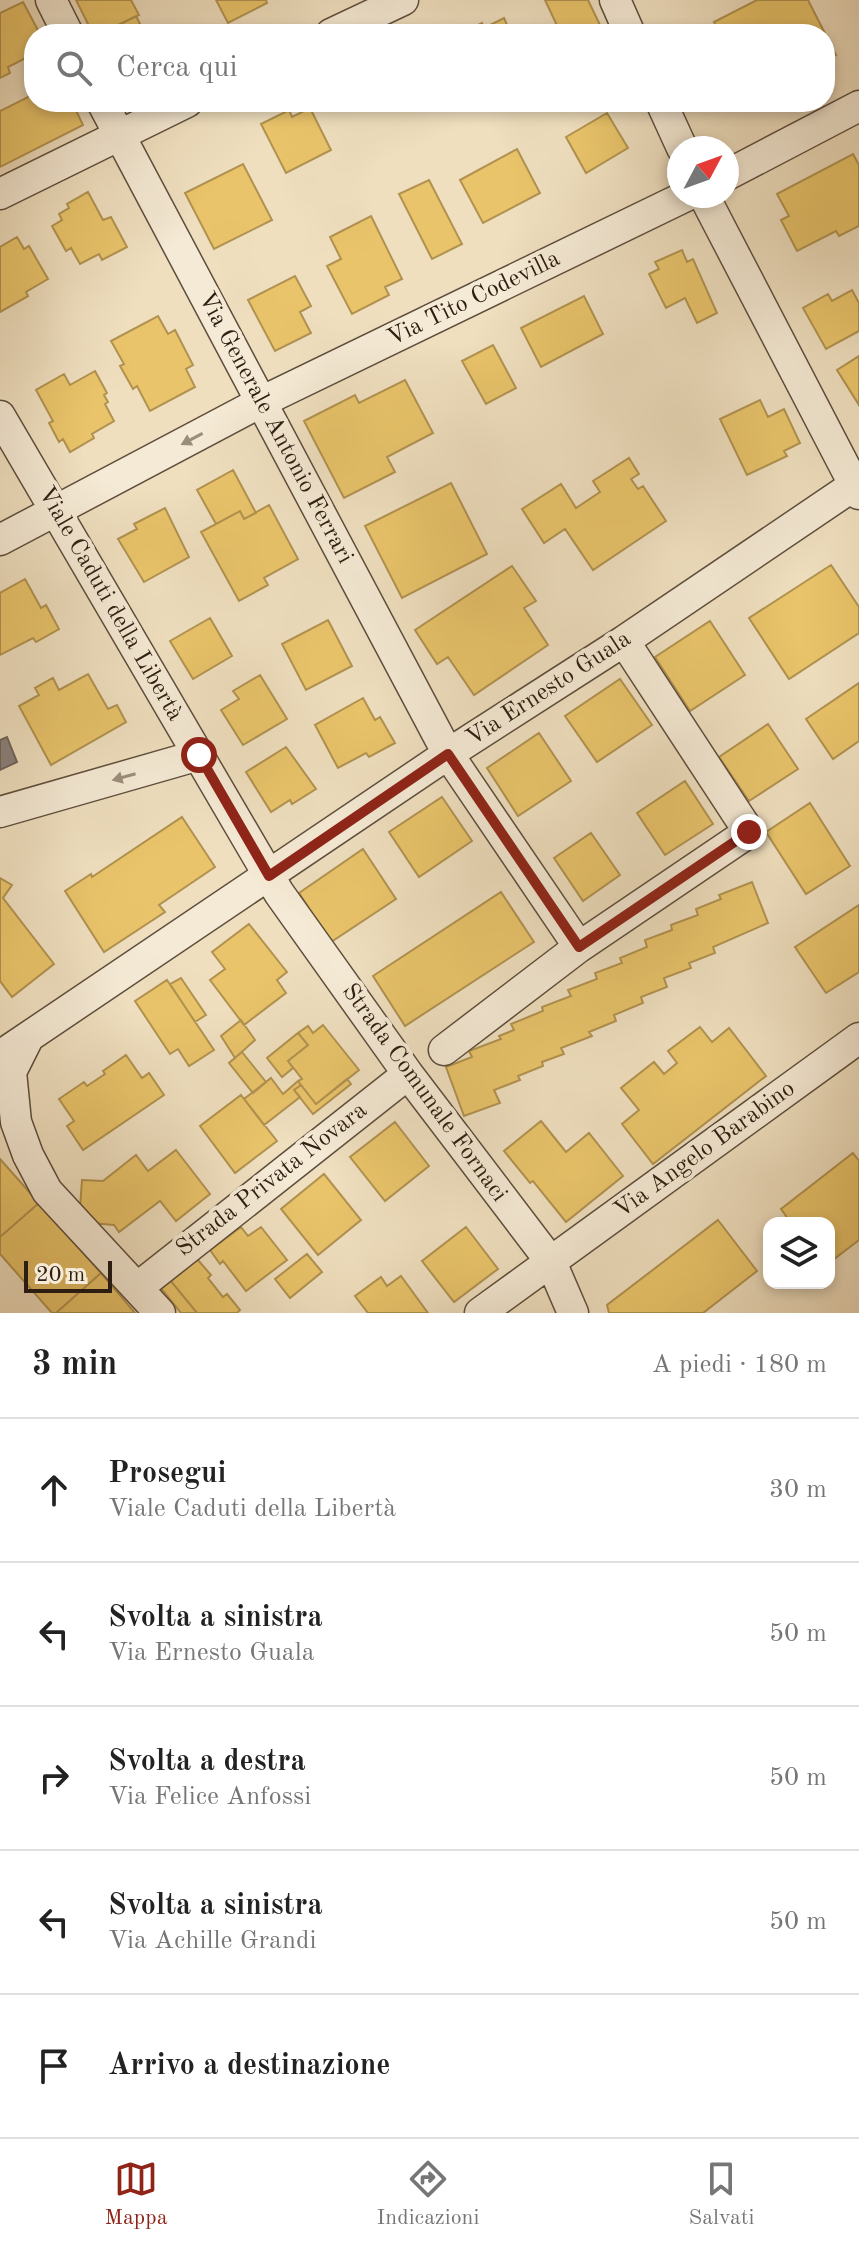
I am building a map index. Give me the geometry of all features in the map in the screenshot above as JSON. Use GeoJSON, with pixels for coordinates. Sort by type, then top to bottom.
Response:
{"type":"FeatureCollection","features":[{"type":"Feature","properties":{"kind":"street"},"geometry":{"type":"LineString","coordinates":[[51,0],[63,24]]}},
{"type":"Feature","properties":{"kind":"street"},"geometry":{"type":"LineString","coordinates":[[352,24],[403,0]]}},
{"type":"Feature","properties":{"kind":"street"},"geometry":{"type":"LineString","coordinates":[[615,0],[626,24]]}},
{"type":"Feature","properties":{"kind":"street"},"geometry":{"type":"LineString","coordinates":[[739,169],[859,106]]}},
{"type":"Feature","properties":{"kind":"street","name":"Via Generale Antonio Ferrari"},"geometry":{"type":"LineString","coordinates":[[107,112],[448,754],[579,947]]}},
{"type":"Feature","properties":{"kind":"street"},"geometry":{"type":"LineString","coordinates":[[0,194],[165,112]]}},
{"type":"Feature","properties":{"kind":"street"},"geometry":{"type":"LineString","coordinates":[[666,112],[677,136]]}},
{"type":"Feature","properties":{"kind":"street","name":"Via Tito Codevilla"},"geometry":{"type":"LineString","coordinates":[[0,540],[261,402],[667,205]]}},
{"type":"Feature","properties":{"kind":"street"},"geometry":{"type":"LineString","coordinates":[[710,208],[858,487]]}},
{"type":"Feature","properties":{"kind":"street","name":"Viale Caduti della Libertà"},"geometry":{"type":"LineString","coordinates":[[0,416],[269,876]]}},
{"type":"Feature","properties":{"kind":"street","name":"Via Ernesto Guala"},"geometry":{"type":"LineString","coordinates":[[0,1056],[448,754],[858,487]]}},
{"type":"Feature","properties":{"kind":"street"},"geometry":{"type":"LineString","coordinates":[[444,1050],[579,947],[749,832],[624,641]]}},
{"type":"Feature","properties":{"kind":"street"},"geometry":{"type":"LineString","coordinates":[[0,812],[199,755]]}},
{"type":"Feature","properties":{"kind":"street","name":"Strada Comunale Fornaci"},"geometry":{"type":"LineString","coordinates":[[269,876],[408,1074],[551,1262],[573,1313]]}},
{"type":"Feature","properties":{"kind":"street"},"geometry":{"type":"LineString","coordinates":[[28,1038],[11,1072],[16,1122],[28,1155],[47,1191],[160,1313]]}},
{"type":"Feature","properties":{"kind":"street","name":"Via Angelo Barabino"},"geometry":{"type":"LineString","coordinates":[[480,1313],[859,1038]]}},
{"type":"Feature","properties":{"kind":"street","name":"Strada Privata Novara"},"geometry":{"type":"LineString","coordinates":[[137,1288],[408,1074]]}},
{"type":"Feature","properties":{"kind":"building: Abitazioni"},"geometry":{"type":"Polygon","coordinates":[[[76,0],[131,0],[139,15],[121,24],[88,24],[76,0]]]}},
{"type":"Feature","properties":{"kind":"building: Abitazioni"},"geometry":{"type":"Polygon","coordinates":[[[216,0],[266,0],[267,3],[228,23],[216,0]]]}},
{"type":"Feature","properties":{"kind":"building: Abitazioni"},"geometry":{"type":"Polygon","coordinates":[[[545,0],[588,0],[600,24],[556,24],[545,0]]]}},
{"type":"Feature","properties":{"kind":"building: Abitazioni"},"geometry":{"type":"Polygon","coordinates":[[[757,0],[808,0],[820,24],[715,24],[757,0]]]}},
{"type":"Feature","properties":{"kind":"building: Abitazioni"},"geometry":{"type":"Polygon","coordinates":[[[23,2],[35,24],[24,24],[24,59],[8,67],[10,73],[0,78],[0,13],[23,2]]]}},
{"type":"Feature","properties":{"kind":"building: Abitazioni"},"geometry":{"type":"Polygon","coordinates":[[[136,16],[140,24],[120,24],[136,16]]]}},
{"type":"Feature","properties":{"kind":"building: Abitazioni"},"geometry":{"type":"Polygon","coordinates":[[[504,18],[507,24],[492,24],[504,18]]]}},
{"type":"Feature","properties":{"kind":"building: Abitazioni"},"geometry":{"type":"Polygon","coordinates":[[[24,99],[24,112],[77,112],[83,125],[0,167],[0,111],[24,99]]]}},
{"type":"Feature","properties":{"kind":"building: Abitazioni"},"geometry":{"type":"Polygon","coordinates":[[[285,112],[290,112],[292,117],[302,112],[312,112],[331,150],[286,173],[261,124],[285,112]]]}},
{"type":"Feature","properties":{"kind":"building: Abitazioni"},"geometry":{"type":"Polygon","coordinates":[[[607,113],[628,148],[586,173],[566,137],[607,113]]]}},
{"type":"Feature","properties":{"kind":"building: Abitazioni"},"geometry":{"type":"Polygon","coordinates":[[[517,149],[540,193],[483,223],[460,180],[517,149]]]}},
{"type":"Feature","properties":{"kind":"building: Abitazioni"},"geometry":{"type":"Polygon","coordinates":[[[853,154],[859,165],[859,226],[839,236],[836,231],[797,251],[781,220],[789,216],[777,194],[853,154]]]}},
{"type":"Feature","properties":{"kind":"building: Abitazioni"},"geometry":{"type":"Polygon","coordinates":[[[243,164],[272,220],[214,249],[185,193],[243,164]]]}},
{"type":"Feature","properties":{"kind":"building: Abitazioni"},"geometry":{"type":"Polygon","coordinates":[[[429,180],[462,244],[432,259],[399,194],[429,180]]]}},
{"type":"Feature","properties":{"kind":"building: Abitazioni"},"geometry":{"type":"Polygon","coordinates":[[[88,192],[103,220],[111,217],[127,247],[102,260],[99,254],[80,264],[71,248],[66,251],[52,226],[62,220],[59,214],[69,208],[67,204],[88,192]]]}},
{"type":"Feature","properties":{"kind":"building: Abitazioni"},"geometry":{"type":"Polygon","coordinates":[[[371,216],[402,279],[385,287],[389,295],[352,314],[327,266],[341,259],[330,237],[371,216]]]}},
{"type":"Feature","properties":{"kind":"building: Abitazioni"},"geometry":{"type":"Polygon","coordinates":[[[17,237],[24,249],[29,246],[48,279],[26,292],[28,296],[0,312],[0,247],[17,237]]]}},
{"type":"Feature","properties":{"kind":"building: Abitazioni"},"geometry":{"type":"Polygon","coordinates":[[[682,250],[687,262],[693,259],[717,313],[697,323],[685,298],[666,308],[649,274],[659,269],[655,262],[682,250]]]}},
{"type":"Feature","properties":{"kind":"building: Abitazioni"},"geometry":{"type":"Polygon","coordinates":[[[295,276],[311,306],[300,312],[311,333],[275,351],[248,300],[295,276]]]}},
{"type":"Feature","properties":{"kind":"building: Abitazioni"},"geometry":{"type":"Polygon","coordinates":[[[852,290],[859,303],[859,331],[826,349],[803,308],[828,294],[832,301],[852,290]]]}},
{"type":"Feature","properties":{"kind":"building: Abitazioni"},"geometry":{"type":"Polygon","coordinates":[[[584,296],[603,334],[541,367],[521,328],[584,296]]]}},
{"type":"Feature","properties":{"kind":"building: Abitazioni"},"geometry":{"type":"Polygon","coordinates":[[[158,316],[168,334],[175,330],[193,365],[186,369],[195,387],[150,411],[137,386],[133,389],[120,366],[124,364],[111,341],[158,316]]]}},
{"type":"Feature","properties":{"kind":"building: Abitazioni"},"geometry":{"type":"Polygon","coordinates":[[[493,345],[516,388],[486,404],[462,361],[493,345]]]}},
{"type":"Feature","properties":{"kind":"building: Abitazioni"},"geometry":{"type":"Polygon","coordinates":[[[859,356],[859,405],[837,370],[859,356]]]}},
{"type":"Feature","properties":{"kind":"building: Abitazioni"},"geometry":{"type":"Polygon","coordinates":[[[95,371],[107,393],[104,395],[108,402],[105,404],[114,421],[70,452],[63,439],[59,442],[49,423],[53,421],[36,390],[64,374],[70,385],[95,371]]]}},
{"type":"Feature","properties":{"kind":"building: Abitazioni"},"geometry":{"type":"Polygon","coordinates":[[[405,380],[433,433],[387,457],[395,472],[344,498],[304,421],[355,395],[359,403],[405,380]]]}},
{"type":"Feature","properties":{"kind":"building: Abitazioni"},"geometry":{"type":"Polygon","coordinates":[[[760,400],[768,417],[784,409],[800,443],[784,451],[787,456],[747,475],[720,419],[760,400]]]}},
{"type":"Feature","properties":{"kind":"building: Abitazioni"},"geometry":{"type":"Polygon","coordinates":[[[629,458],[639,474],[631,479],[638,489],[643,486],[666,521],[593,570],[565,529],[544,543],[522,509],[561,484],[576,508],[600,492],[593,481],[629,458]]]}},
{"type":"Feature","properties":{"kind":"building: Abitazioni"},"geometry":{"type":"Polygon","coordinates":[[[233,470],[256,513],[244,519],[240,511],[216,524],[197,490],[233,470]]]}},
{"type":"Feature","properties":{"kind":"building: Abitazioni"},"geometry":{"type":"Polygon","coordinates":[[[451,483],[487,554],[402,598],[365,526],[451,483]]]}},
{"type":"Feature","properties":{"kind":"building: Abitazioni"},"geometry":{"type":"Polygon","coordinates":[[[269,505],[298,559],[264,578],[268,585],[239,601],[201,532],[240,511],[244,519],[269,505]]]}},
{"type":"Feature","properties":{"kind":"building: Abitazioni"},"geometry":{"type":"Polygon","coordinates":[[[165,508],[189,557],[144,582],[118,539],[137,529],[134,524],[165,508]]]}},
{"type":"Feature","properties":{"kind":"building: Abitazioni"},"geometry":{"type":"Polygon","coordinates":[[[831,565],[859,607],[859,633],[789,679],[749,618],[831,565]]]}},
{"type":"Feature","properties":{"kind":"building: Abitazioni"},"geometry":{"type":"Polygon","coordinates":[[[512,566],[536,601],[524,608],[548,645],[474,695],[448,657],[437,664],[415,630],[512,566]]]}},
{"type":"Feature","properties":{"kind":"building: Abitazioni"},"geometry":{"type":"Polygon","coordinates":[[[25,579],[41,608],[46,605],[59,629],[36,642],[33,638],[0,655],[0,593],[25,579]]]}},
{"type":"Feature","properties":{"kind":"building: Abitazioni"},"geometry":{"type":"Polygon","coordinates":[[[210,618],[232,656],[193,679],[170,641],[210,618]]]}},
{"type":"Feature","properties":{"kind":"building: Abitazioni"},"geometry":{"type":"Polygon","coordinates":[[[328,620],[352,666],[306,690],[282,644],[328,620]]]}},
{"type":"Feature","properties":{"kind":"building: Abitazioni"},"geometry":{"type":"Polygon","coordinates":[[[710,621],[745,675],[690,711],[655,657],[710,621]]]}},
{"type":"Feature","properties":{"kind":"building: Abitazioni"},"geometry":{"type":"Polygon","coordinates":[[[88,674],[108,709],[117,705],[126,722],[51,765],[19,706],[39,695],[35,688],[53,678],[59,690],[88,674]]]}},
{"type":"Feature","properties":{"kind":"building: Abitazioni"},"geometry":{"type":"Polygon","coordinates":[[[260,675],[287,719],[243,745],[221,710],[239,699],[233,691],[260,675]]]}},
{"type":"Feature","properties":{"kind":"building: Abitazioni"},"geometry":{"type":"Polygon","coordinates":[[[620,679],[652,725],[597,762],[565,716],[620,679]]]}},
{"type":"Feature","properties":{"kind":"building: Abitazioni"},"geometry":{"type":"Polygon","coordinates":[[[859,683],[859,741],[833,759],[806,719],[859,683]]]}},
{"type":"Feature","properties":{"kind":"building: Abitazioni"},"geometry":{"type":"Polygon","coordinates":[[[363,698],[375,720],[380,717],[395,743],[369,757],[366,753],[338,768],[315,725],[363,698]]]}},
{"type":"Feature","properties":{"kind":"building: Abitazioni"},"geometry":{"type":"Polygon","coordinates":[[[768,724],[798,769],[749,801],[719,757],[768,724]]]}},
{"type":"Feature","properties":{"kind":"building: Abitazioni"},"geometry":{"type":"Polygon","coordinates":[[[539,733],[571,781],[518,816],[487,768],[539,733]]]}},
{"type":"Feature","properties":{"kind":"building: Abitazioni"},"geometry":{"type":"Polygon","coordinates":[[[286,747],[316,789],[292,804],[290,800],[271,812],[246,772],[286,747]]]}},
{"type":"Feature","properties":{"kind":"building: Abitazioni"},"geometry":{"type":"Polygon","coordinates":[[[685,781],[713,824],[665,855],[637,813],[685,781]]]}},
{"type":"Feature","properties":{"kind":"building: Abitazioni"},"geometry":{"type":"Polygon","coordinates":[[[442,797],[472,841],[419,877],[389,832],[442,797]]]}},
{"type":"Feature","properties":{"kind":"building: Abitazioni"},"geometry":{"type":"Polygon","coordinates":[[[810,803],[850,866],[806,894],[766,832],[810,803]]]}},
{"type":"Feature","properties":{"kind":"building: Abitazioni"},"geometry":{"type":"Polygon","coordinates":[[[182,817],[215,867],[159,905],[165,912],[104,952],[65,891],[91,874],[92,877],[182,817]]]}},
{"type":"Feature","properties":{"kind":"building: Abitazioni"},"geometry":{"type":"Polygon","coordinates":[[[591,833],[620,875],[583,901],[554,858],[591,833]]]}},
{"type":"Feature","properties":{"kind":"building: Abitazioni"},"geometry":{"type":"Polygon","coordinates":[[[363,849],[396,899],[331,942],[299,893],[363,849]]]}},
{"type":"Feature","properties":{"kind":"building: Abitazioni"},"geometry":{"type":"Polygon","coordinates":[[[0,878],[12,885],[3,898],[54,964],[12,997],[0,981],[0,878]]]}},
{"type":"Feature","properties":{"kind":"building: Abitazioni"},"geometry":{"type":"Polygon","coordinates":[[[752,882],[768,923],[713,947],[715,953],[689,963],[691,968],[664,978],[667,987],[641,997],[643,1003],[614,1015],[616,1021],[589,1032],[592,1036],[561,1048],[564,1054],[518,1076],[520,1080],[494,1090],[500,1103],[464,1116],[446,1067],[472,1057],[469,1051],[501,1039],[499,1036],[514,1030],[511,1024],[571,996],[568,990],[597,979],[595,973],[622,963],[620,958],[647,947],[645,940],[672,930],[671,925],[698,915],[696,909],[721,899],[719,895],[752,882]]]}},
{"type":"Feature","properties":{"kind":"building: Abitazioni"},"geometry":{"type":"Polygon","coordinates":[[[501,892],[534,942],[405,1026],[373,976],[501,892]]]}},
{"type":"Feature","properties":{"kind":"building: Abitazioni"},"geometry":{"type":"Polygon","coordinates":[[[859,905],[859,972],[826,993],[795,947],[859,905]]]}},
{"type":"Feature","properties":{"kind":"building: Abitazioni"},"geometry":{"type":"Polygon","coordinates":[[[249,924],[287,972],[277,980],[286,993],[244,1025],[210,980],[225,969],[212,952],[249,924]]]}},
{"type":"Feature","properties":{"kind":"building: Abitazioni"},"geometry":{"type":"Polygon","coordinates":[[[181,978],[206,1015],[195,1022],[170,984],[181,978]]]}},
{"type":"Feature","properties":{"kind":"building: Abitazioni"},"geometry":{"type":"Polygon","coordinates":[[[167,980],[214,1050],[189,1066],[178,1049],[170,1054],[135,1001],[167,980]]]}},
{"type":"Feature","properties":{"kind":"building: Abitazioni"},"geometry":{"type":"Polygon","coordinates":[[[241,1020],[255,1040],[235,1058],[221,1036],[241,1020]]]}},
{"type":"Feature","properties":{"kind":"building: Abitazioni"},"geometry":{"type":"Polygon","coordinates":[[[323,1025],[359,1070],[316,1104],[298,1081],[302,1079],[288,1061],[308,1045],[298,1033],[308,1026],[313,1033],[323,1025]]]}},
{"type":"Feature","properties":{"kind":"building: Abitazioni"},"geometry":{"type":"Polygon","coordinates":[[[700,1027],[712,1042],[729,1028],[766,1076],[653,1164],[622,1124],[639,1110],[621,1088],[654,1062],[664,1074],[677,1063],[668,1051],[700,1027]]]}},
{"type":"Feature","properties":{"kind":"building: Abitazioni"},"geometry":{"type":"Polygon","coordinates":[[[298,1033],[308,1045],[288,1061],[293,1068],[282,1077],[267,1058],[298,1033]]]}},
{"type":"Feature","properties":{"kind":"building: Abitazioni"},"geometry":{"type":"Polygon","coordinates":[[[242,1052],[266,1082],[253,1093],[229,1063],[242,1052]]]}},
{"type":"Feature","properties":{"kind":"building: Abitazioni"},"geometry":{"type":"Polygon","coordinates":[[[126,1055],[142,1078],[149,1073],[164,1095],[83,1150],[67,1126],[74,1121],[59,1099],[84,1082],[87,1086],[126,1055]]]}},
{"type":"Feature","properties":{"kind":"building: Abitazioni"},"geometry":{"type":"Polygon","coordinates":[[[271,1078],[283,1094],[298,1081],[301,1085],[294,1090],[300,1097],[264,1125],[244,1099],[271,1078]]]}},
{"type":"Feature","properties":{"kind":"building: Abitazioni"},"geometry":{"type":"Polygon","coordinates":[[[347,1079],[351,1084],[313,1114],[294,1090],[301,1085],[316,1104],[347,1079]]]}},
{"type":"Feature","properties":{"kind":"building: Abitazioni"},"geometry":{"type":"Polygon","coordinates":[[[241,1095],[277,1141],[235,1173],[200,1126],[241,1095]]]}},
{"type":"Feature","properties":{"kind":"building: Abitazioni"},"geometry":{"type":"Polygon","coordinates":[[[541,1121],[566,1152],[589,1133],[623,1176],[566,1222],[504,1151],[541,1121]]]}},
{"type":"Feature","properties":{"kind":"building: Abitazioni"},"geometry":{"type":"Polygon","coordinates":[[[395,1122],[429,1166],[385,1201],[350,1157],[395,1122]]]}},
{"type":"Feature","properties":{"kind":"building: Abitazioni"},"geometry":{"type":"Polygon","coordinates":[[[176,1150],[210,1194],[176,1221],[160,1201],[119,1232],[114,1225],[79,1222],[82,1180],[103,1181],[136,1155],[148,1171],[176,1150]]]}},
{"type":"Feature","properties":{"kind":"building: Abitazioni"},"geometry":{"type":"Polygon","coordinates":[[[853,1153],[859,1161],[859,1240],[835,1258],[835,1217],[787,1217],[781,1209],[853,1153]]]}},
{"type":"Feature","properties":{"kind":"building: Abitazioni"},"geometry":{"type":"Polygon","coordinates":[[[0,1159],[39,1203],[0,1237],[0,1159]]]}},
{"type":"Feature","properties":{"kind":"building: Abitazioni"},"geometry":{"type":"Polygon","coordinates":[[[324,1174],[361,1220],[318,1255],[281,1209],[324,1174]]]}},
{"type":"Feature","properties":{"kind":"building: Abitazioni"},"geometry":{"type":"Polygon","coordinates":[[[39,1203],[101,1273],[56,1313],[52,1313],[0,1254],[0,1237],[39,1203]]]}},
{"type":"Feature","properties":{"kind":"building: Abitazioni"},"geometry":{"type":"Polygon","coordinates":[[[718,1220],[757,1271],[703,1313],[609,1313],[607,1305],[718,1220]]]}},
{"type":"Feature","properties":{"kind":"building: Abitazioni"},"geometry":{"type":"Polygon","coordinates":[[[241,1227],[248,1236],[261,1227],[287,1260],[246,1291],[223,1261],[220,1264],[210,1250],[241,1227]]]}},
{"type":"Feature","properties":{"kind":"building: Abitazioni"},"geometry":{"type":"Polygon","coordinates":[[[466,1227],[498,1269],[454,1302],[422,1261],[466,1227]]]}},
{"type":"Feature","properties":{"kind":"building: Abitazioni"},"geometry":{"type":"Polygon","coordinates":[[[307,1254],[322,1272],[290,1298],[275,1279],[307,1254]]]}},
{"type":"Feature","properties":{"kind":"building: Abitazioni"},"geometry":{"type":"Polygon","coordinates":[[[197,1259],[211,1275],[208,1278],[223,1297],[227,1294],[240,1310],[237,1313],[197,1313],[170,1280],[197,1259]]]}},
{"type":"Feature","properties":{"kind":"building: Abitazioni"},"geometry":{"type":"Polygon","coordinates":[[[101,1273],[135,1313],[56,1313],[101,1273]]]}},
{"type":"Feature","properties":{"kind":"building: Abitazioni"},"geometry":{"type":"Polygon","coordinates":[[[401,1276],[428,1313],[368,1313],[355,1296],[381,1277],[387,1286],[401,1276]]]}},
{"type":"Feature","properties":{"kind":"building: Abitazioni"},"geometry":{"type":"Polygon","coordinates":[[[170,1280],[197,1313],[181,1313],[161,1288],[170,1280]]]}},
{"type":"Feature","properties":{"kind":"building: Industria"},"geometry":{"type":"Polygon","coordinates":[[[7,737],[17,762],[0,770],[0,740],[7,737]]]}},
{"type":"Feature","properties":{"kind":"route"},"geometry":{"type":"LineString","coordinates":[[199,755],[269,876],[448,754],[579,947],[749,832]]}}]}
